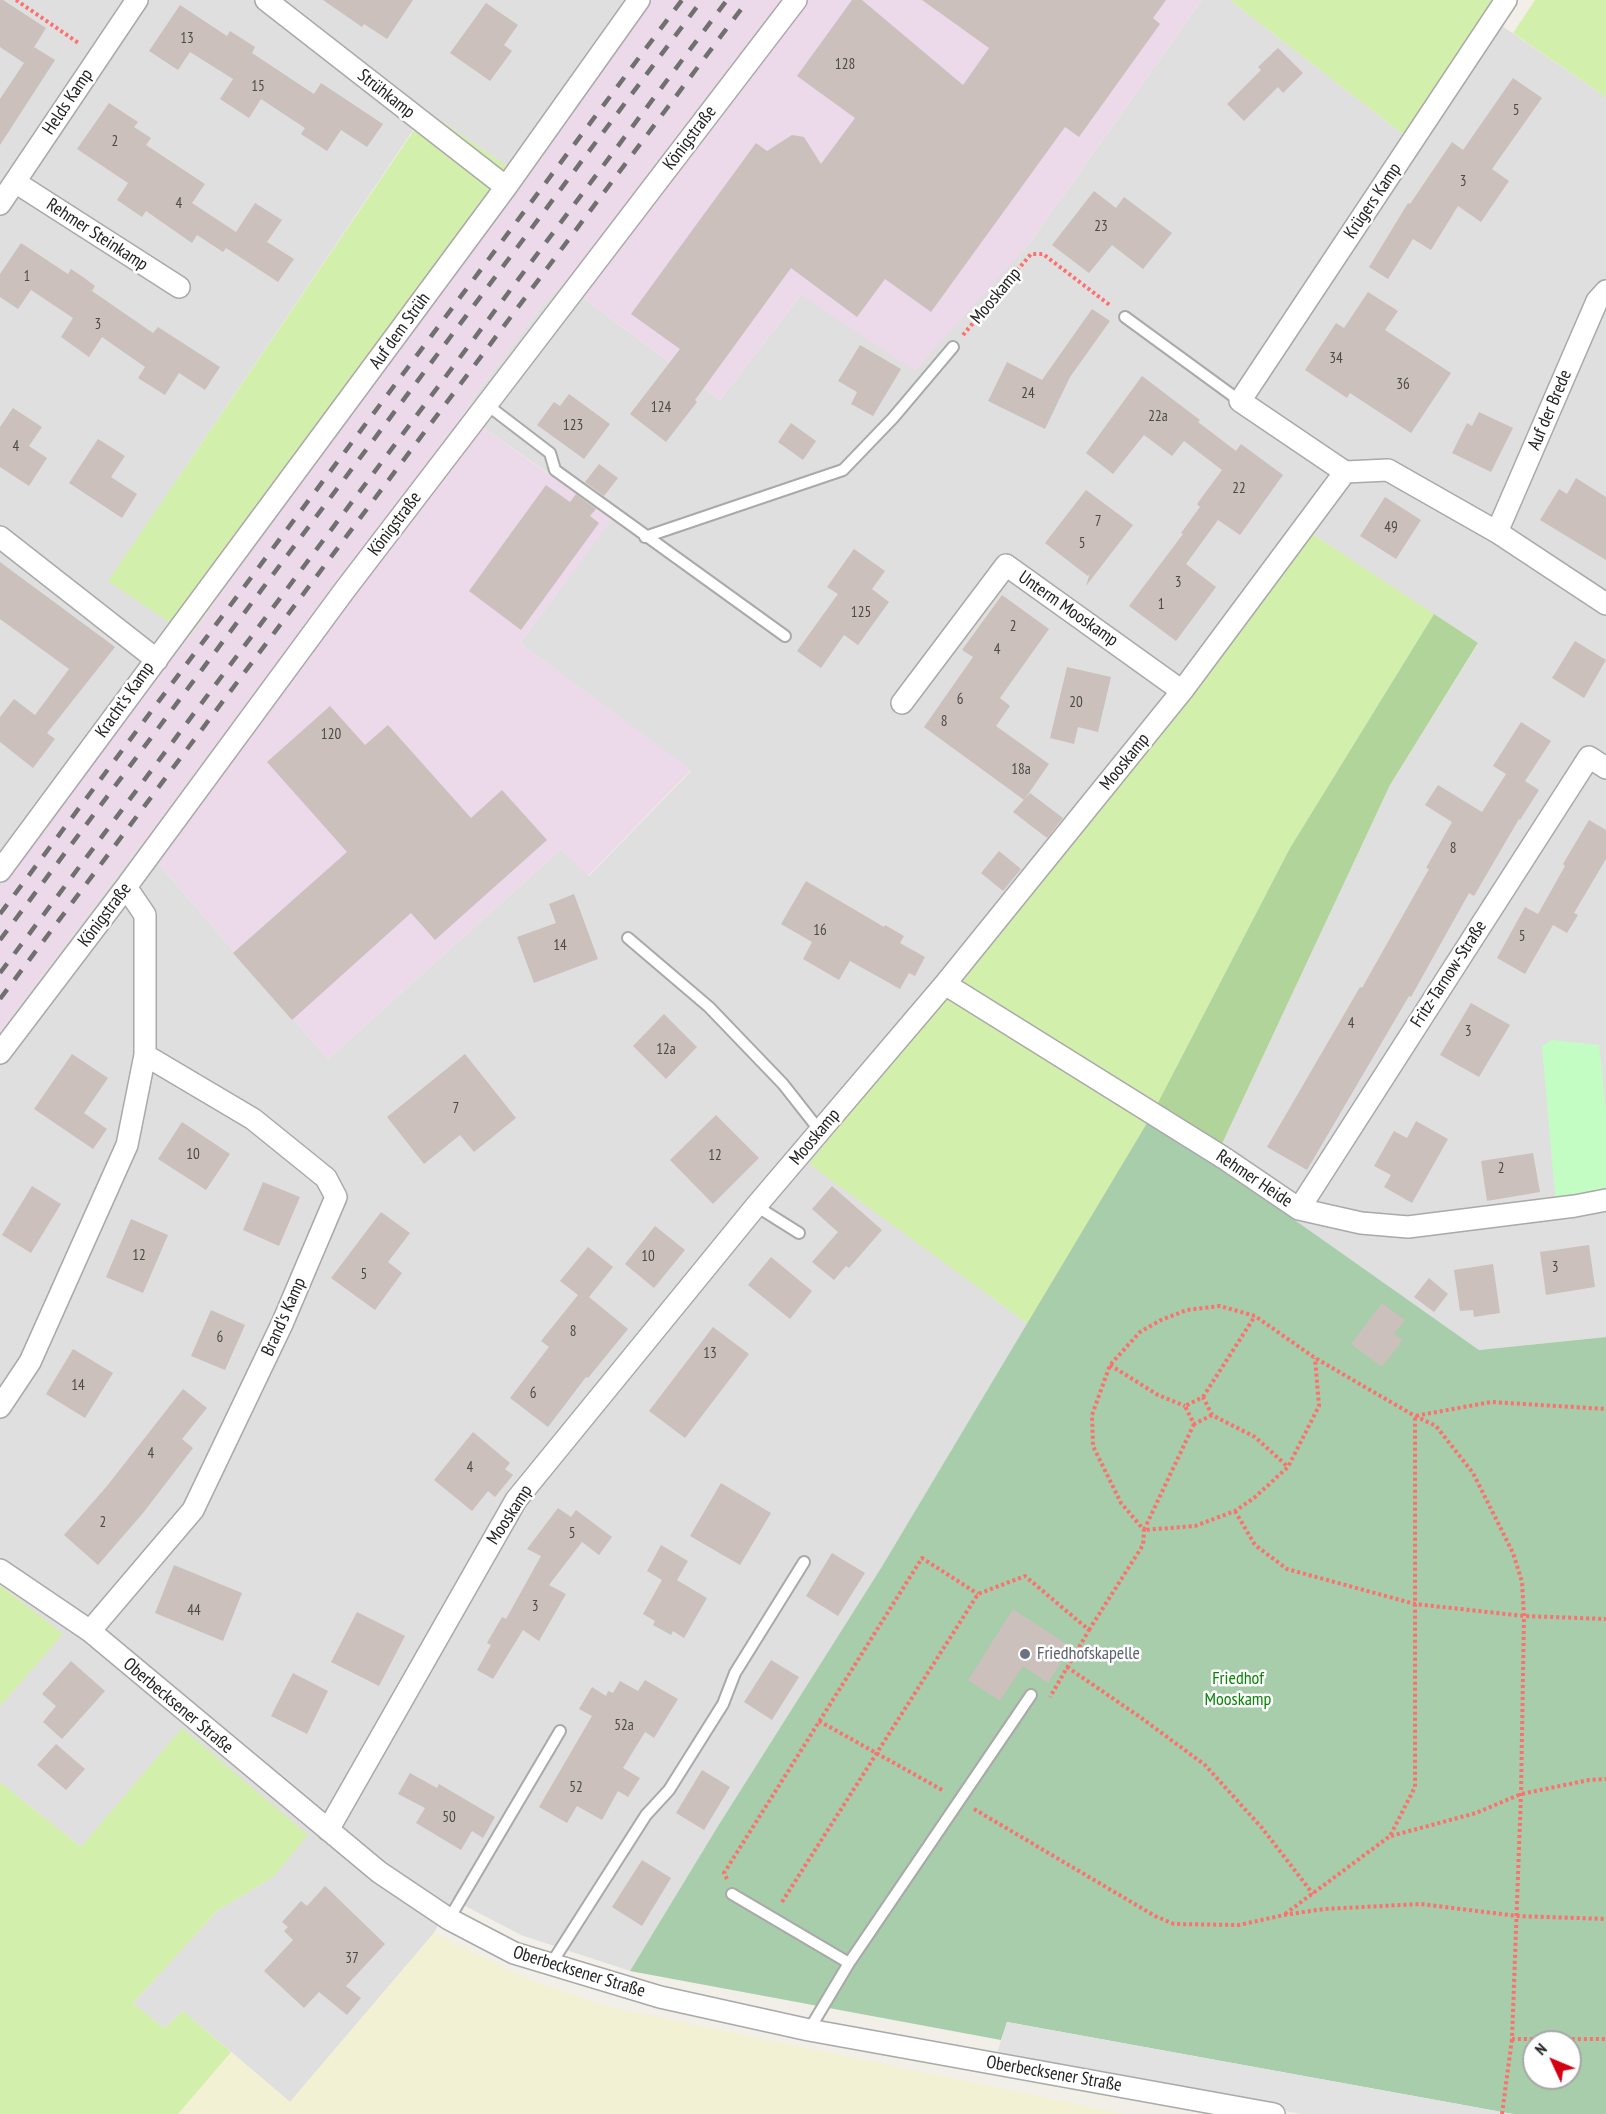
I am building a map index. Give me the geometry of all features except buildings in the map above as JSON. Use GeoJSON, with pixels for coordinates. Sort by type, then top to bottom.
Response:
{"type":"FeatureCollection","features":[{"type":"Feature","properties":{"kind":"street","name":"Helds Kamp"},"geometry":{"type":"LineString","coordinates":[[0,204],[137,0]]}},
{"type":"Feature","properties":{"kind":"street","name":"Strühkamp"},"geometry":{"type":"LineString","coordinates":[[266,0],[506,187]]}},
{"type":"Feature","properties":{"kind":"street","name":"Auf dem Strüh"},"geometry":{"type":"LineString","coordinates":[[157,660],[506,187],[639,0]]}},
{"type":"Feature","properties":{"kind":"street","name":"Königstraße"},"geometry":{"type":"LineString","coordinates":[[0,1053],[126,887],[337,600],[796,0]]}},
{"type":"Feature","properties":{"kind":"street","name":"Krügers Kamp"},"geometry":{"type":"LineString","coordinates":[[1240,401],[1506,0]]}},
{"type":"Feature","properties":{"kind":"street","name":"Rehmer Steinkamp"},"geometry":{"type":"LineString","coordinates":[[15,182],[178,287]]}},
{"type":"Feature","properties":{"kind":"street","name":"Auf der Brede"},"geometry":{"type":"LineString","coordinates":[[1497,532],[1597,302],[1606,291]]}},
{"type":"Feature","properties":{"kind":"street"},"geometry":{"type":"LineString","coordinates":[[1240,401],[1346,472],[1388,471],[1497,532],[1606,604]]}},
{"type":"Feature","properties":{"kind":"street","name":"Mooskamp"},"geometry":{"type":"LineString","coordinates":[[328,1830],[516,1500],[756,1206],[945,984],[1182,691],[1346,472]]}},
{"type":"Feature","properties":{"kind":"street","name":"Kracht's Kamp"},"geometry":{"type":"LineString","coordinates":[[0,537],[157,660],[0,871]]}},
{"type":"Feature","properties":{"kind":"street","name":"Unterm Mooskamp"},"geometry":{"type":"LineString","coordinates":[[902,703],[1006,566],[1182,691]]}},
{"type":"Feature","properties":{"kind":"street","name":"Fritz-Tarnow-Straße"},"geometry":{"type":"LineString","coordinates":[[1299,1209],[1589,757],[1606,768]]}},
{"type":"Feature","properties":{"kind":"street"},"geometry":{"type":"LineString","coordinates":[[0,1407],[30,1362],[127,1145],[145,1055],[145,915],[126,887]]}},
{"type":"Feature","properties":{"kind":"street","name":"Rehmer Heide"},"geometry":{"type":"LineString","coordinates":[[945,984],[1224,1158],[1299,1209],[1361,1223],[1408,1227],[1606,1200]]}},
{"type":"Feature","properties":{"kind":"street","name":"Brand's Kamp"},"geometry":{"type":"LineString","coordinates":[[90,1631],[193,1510],[282,1324],[336,1197],[326,1178],[253,1119],[145,1055]]}},
{"type":"Feature","properties":{"kind":"street","name":"Oberbecksener Straße"},"geometry":{"type":"LineString","coordinates":[[0,1570],[90,1631],[379,1872],[449,1919],[514,1953],[660,1997],[809,2030],[1274,2114]]}},
{"type":"Feature","properties":{"kind":"lane"},"geometry":{"type":"LineString","coordinates":[[1125,317],[1240,401]]}},
{"type":"Feature","properties":{"kind":"lane"},"geometry":{"type":"LineString","coordinates":[[645,537],[843,470],[893,418],[953,347]]}},
{"type":"Feature","properties":{"kind":"lane"},"geometry":{"type":"LineString","coordinates":[[486,404],[550,453],[555,470],[785,636]]}},
{"type":"Feature","properties":{"kind":"lane"},"geometry":{"type":"LineString","coordinates":[[628,938],[709,1007],[783,1084],[820,1131]]}},
{"type":"Feature","properties":{"kind":"lane"},"geometry":{"type":"LineString","coordinates":[[756,1206],[799,1233]]}},
{"type":"Feature","properties":{"kind":"lane"},"geometry":{"type":"LineString","coordinates":[[551,1965],[646,1815],[675,1780],[723,1704],[735,1673],[804,1562]]}},
{"type":"Feature","properties":{"kind":"lane"},"geometry":{"type":"LineString","coordinates":[[809,2030],[849,1963],[1031,1695]]}},
{"type":"Feature","properties":{"kind":"lane"},"geometry":{"type":"LineString","coordinates":[[449,1919],[560,1731]]}},
{"type":"Feature","properties":{"kind":"lane"},"geometry":{"type":"LineString","coordinates":[[732,1894],[849,1963]]}},
{"type":"Feature","properties":{"kind":"path"},"geometry":{"type":"LineString","coordinates":[[16,0],[98,56]]}},
{"type":"Feature","properties":{"kind":"path","name":"Mooskamp"},"geometry":{"type":"LineString","coordinates":[[953,347],[1031,254],[1043,254],[1125,317]]}},
{"type":"Feature","properties":{"kind":"path"},"geometry":{"type":"LineString","coordinates":[[1144,1530],[1121,1503],[1094,1446],[1092,1415],[1110,1365],[1140,1332],[1161,1320],[1187,1310],[1220,1305],[1255,1316],[1315,1358],[1436,1426],[1473,1473],[1513,1553],[1522,1582],[1524,1616],[1521,1794],[1512,2039],[1502,2114]]}},
{"type":"Feature","properties":{"kind":"path"},"geometry":{"type":"LineString","coordinates":[[1185,1406],[1203,1397],[1255,1316]]}},
{"type":"Feature","properties":{"kind":"path"},"geometry":{"type":"LineString","coordinates":[[1144,1530],[1195,1526],[1235,1511],[1254,1498],[1287,1467],[1319,1406],[1315,1358]]}},
{"type":"Feature","properties":{"kind":"path"},"geometry":{"type":"LineString","coordinates":[[1110,1365],[1158,1395],[1185,1406],[1194,1424]]}},
{"type":"Feature","properties":{"kind":"path"},"geometry":{"type":"LineString","coordinates":[[1203,1397],[1212,1415],[1255,1437],[1287,1467]]}},
{"type":"Feature","properties":{"kind":"path"},"geometry":{"type":"LineString","coordinates":[[1415,1416],[1491,1401],[1606,1410]]}},
{"type":"Feature","properties":{"kind":"path"},"geometry":{"type":"LineString","coordinates":[[1031,1695],[1046,1704],[1089,1630],[1143,1545],[1144,1530],[1194,1424],[1212,1415]]}},
{"type":"Feature","properties":{"kind":"path"},"geometry":{"type":"LineString","coordinates":[[1390,1836],[1415,1787],[1415,1416]]}},
{"type":"Feature","properties":{"kind":"path"},"geometry":{"type":"LineString","coordinates":[[1235,1511],[1255,1545],[1287,1569],[1415,1604],[1524,1616],[1606,1619]]}},
{"type":"Feature","properties":{"kind":"path"},"geometry":{"type":"LineString","coordinates":[[732,1894],[724,1873],[921,1558],[978,1594]]}},
{"type":"Feature","properties":{"kind":"path"},"geometry":{"type":"LineString","coordinates":[[772,1917],[978,1594],[1025,1576],[1089,1630]]}},
{"type":"Feature","properties":{"kind":"path"},"geometry":{"type":"LineString","coordinates":[[1067,1667],[1205,1765],[1262,1828],[1313,1894]]}},
{"type":"Feature","properties":{"kind":"path"},"geometry":{"type":"LineString","coordinates":[[819,1721],[960,1800],[1155,1916],[1174,1924],[1239,1925],[1324,1909],[1421,1904],[1517,1917],[1606,1919]]}},
{"type":"Feature","properties":{"kind":"path"},"geometry":{"type":"LineString","coordinates":[[1284,1915],[1390,1836],[1476,1813],[1521,1794],[1589,1780],[1606,1779]]}},
{"type":"Feature","properties":{"kind":"path"},"geometry":{"type":"LineString","coordinates":[[1512,2039],[1606,2039]]}},
{"type":"Feature","properties":{"kind":"shaded area"},"geometry":{"type":"Polygon","coordinates":[[[0,0],[641,0],[520,175],[426,111],[109,580],[190,636],[0,887],[0,0]]]}},
{"type":"Feature","properties":{"kind":"shaded area"},"geometry":{"type":"Polygon","coordinates":[[[641,0],[1202,0],[1028,245],[915,371],[801,295],[720,400],[563,283],[544,303],[473,398],[464,414],[612,519],[520,643],[691,770],[588,876],[561,849],[328,1059],[141,844],[0,1032],[0,887],[190,636],[520,175],[641,0]]]}},
{"type":"Feature","properties":{"kind":"shaded area"},"geometry":{"type":"Polygon","coordinates":[[[1202,0],[1230,0],[1404,135],[1486,15],[1606,97],[1606,1337],[1479,1350],[1213,1163],[1390,785],[1478,644],[1311,533],[986,952],[846,1117],[810,1164],[1028,1324],[881,1568],[718,1826],[630,1971],[521,1935],[452,1899],[434,1933],[290,2102],[183,2011],[164,2028],[133,2003],[218,1910],[273,1877],[81,1847],[0,1782],[0,1706],[62,1634],[0,1585],[0,1032],[141,844],[328,1059],[561,849],[589,876],[691,771],[520,643],[612,518],[464,414],[473,398],[544,303],[563,283],[720,400],[801,295],[1028,245],[1202,0]]]}},
{"type":"Feature","properties":{"kind":"shaded area"},"geometry":{"type":"Polygon","coordinates":[[[1007,2022],[1513,2114],[1302,2114],[995,2059],[1007,2022]]]}},
{"type":"Feature","properties":{"kind":"green space"},"geometry":{"type":"Polygon","coordinates":[[[1230,0],[1496,0],[1404,135],[1230,0]]]}},
{"type":"Feature","properties":{"kind":"green space"},"geometry":{"type":"Polygon","coordinates":[[[1535,0],[1606,0],[1606,97],[1513,33],[1535,0]]]}},
{"type":"Feature","properties":{"kind":"green space"},"geometry":{"type":"Polygon","coordinates":[[[427,111],[520,175],[190,636],[108,581],[427,111]]]}},
{"type":"Feature","properties":{"kind":"green space"},"geometry":{"type":"Polygon","coordinates":[[[1311,533],[1434,614],[1290,848],[1150,1118],[1028,1324],[809,1164],[986,952],[1311,533]]]}},
{"type":"Feature","properties":{"kind":"green space"},"geometry":{"type":"Polygon","coordinates":[[[1434,614],[1478,643],[1390,785],[1213,1163],[1150,1118],[1290,848],[1434,614]]]}},
{"type":"Feature","properties":{"kind":"green space"},"geometry":{"type":"Polygon","coordinates":[[[1552,1040],[1599,1045],[1606,1110],[1606,1198],[1556,1206],[1542,1046],[1552,1040]]]}},
{"type":"Feature","properties":{"kind":"green space","name":"Friedhof Mooskamp"},"geometry":{"type":"Polygon","coordinates":[[[1150,1118],[1479,1350],[1606,1337],[1606,2114],[1513,2114],[1007,2022],[1001,2040],[630,1971],[718,1826],[881,1568],[1150,1118]]]}},
{"type":"Feature","properties":{"kind":"green space"},"geometry":{"type":"Polygon","coordinates":[[[0,1585],[63,1634],[0,1706],[0,1585]]]}},
{"type":"Feature","properties":{"kind":"green space"},"geometry":{"type":"Polygon","coordinates":[[[182,1728],[308,1835],[273,1877],[218,1910],[133,2003],[164,2028],[183,2011],[231,2052],[178,2114],[0,2114],[0,1782],[81,1847],[182,1728]]]}},
{"type":"Feature","properties":{"kind":"green space"},"geometry":{"type":"Polygon","coordinates":[[[434,1933],[530,1980],[609,2007],[1124,2114],[178,2114],[231,2052],[290,2102],[434,1933]]]}},
{"type":"Feature","properties":{"kind":"railway"},"geometry":{"type":"LineString","coordinates":[[0,914],[682,0]]}},
{"type":"Feature","properties":{"kind":"railway"},"geometry":{"type":"LineString","coordinates":[[0,940],[702,0]]}},
{"type":"Feature","properties":{"kind":"railway"},"geometry":{"type":"LineString","coordinates":[[0,973],[727,0]]}},
{"type":"Feature","properties":{"kind":"railway"},"geometry":{"type":"LineString","coordinates":[[0,999],[748,0]]}},
{"type":"Feature","properties":{"kind":"place","name":"Friedhofskapelle"},"geometry":{"type":"Point","coordinates":[1025,1654]}}]}
